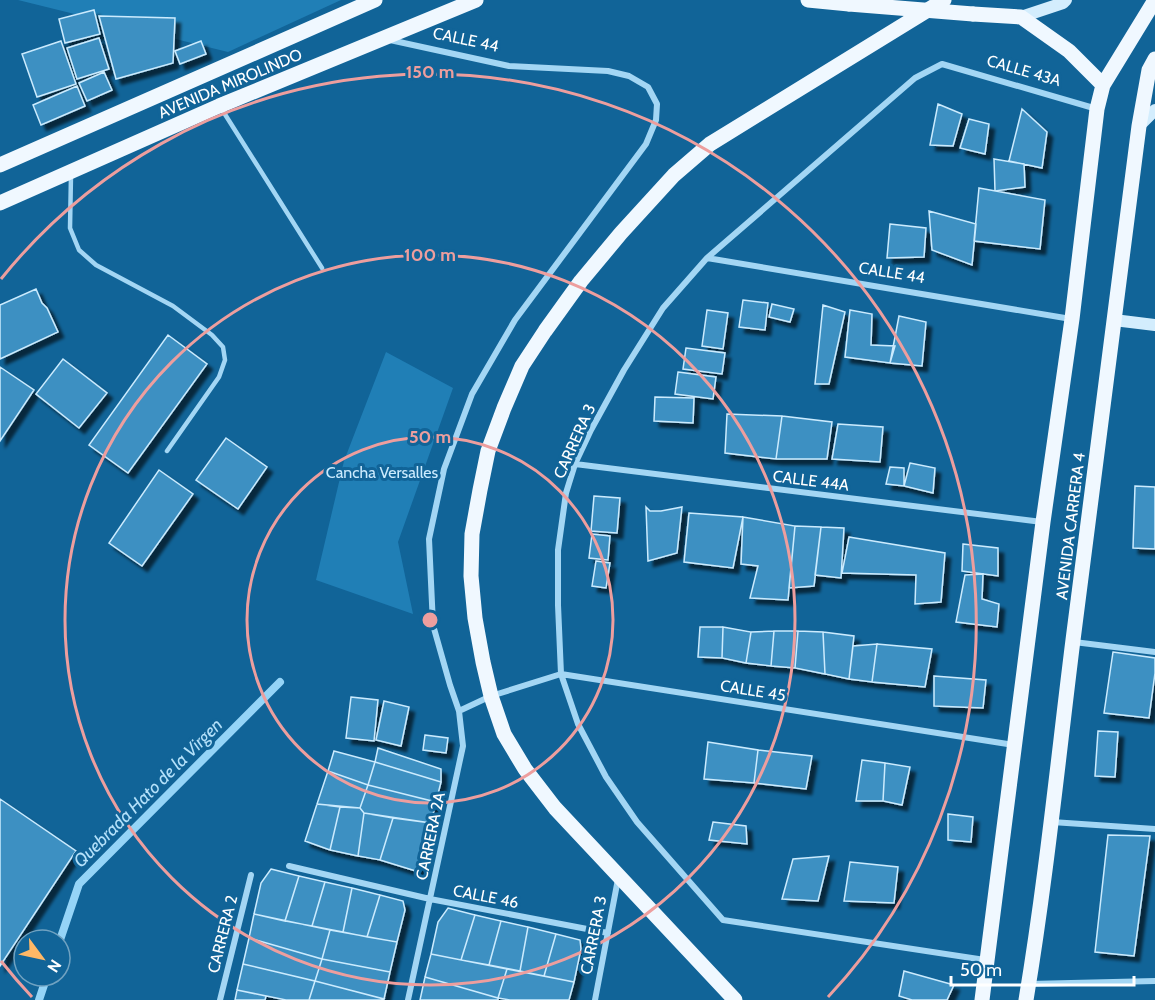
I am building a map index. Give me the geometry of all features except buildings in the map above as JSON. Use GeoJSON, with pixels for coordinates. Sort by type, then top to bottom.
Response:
{"type":"FeatureCollection","features":[{"type":"Feature","properties":{"kind":"main road","name":"AVENIDA MIROLINDO"},"geometry":{"type":"LineString","coordinates":[[0,165],[375,0]]}},
{"type":"Feature","properties":{"kind":"main road","name":"AVENIDA MIROLINDO"},"geometry":{"type":"LineString","coordinates":[[0,203],[219,106],[476,0]]}},
{"type":"Feature","properties":{"kind":"main road"},"geometry":{"type":"LineString","coordinates":[[808,0],[1021,17],[1066,0]]}},
{"type":"Feature","properties":{"kind":"main road"},"geometry":{"type":"LineString","coordinates":[[735,1000],[555,808],[525,769],[504,734],[491,696],[483,662],[475,618],[471,576],[472,534],[488,451],[522,366],[581,281],[674,174],[710,144],[944,0]]}},
{"type":"Feature","properties":{"kind":"main road","name":"AVENIDA CARRERA 4"},"geometry":{"type":"LineString","coordinates":[[982,1000],[1043,522],[1072,319],[1097,109],[1103,85],[1155,0]]}},
{"type":"Feature","properties":{"kind":"main road"},"geometry":{"type":"LineString","coordinates":[[1021,17],[1069,51],[1103,85]]}},
{"type":"Feature","properties":{"kind":"main road","name":"AVENIDA CARRERA 4"},"geometry":{"type":"LineString","coordinates":[[1026,1000],[1052,822],[1139,126],[1149,70],[1155,59]]}},
{"type":"Feature","properties":{"kind":"main road"},"geometry":{"type":"LineString","coordinates":[[1139,126],[1155,110]]}},
{"type":"Feature","properties":{"kind":"main road"},"geometry":{"type":"LineString","coordinates":[[1114,321],[1155,325]]}},
{"type":"Feature","properties":{"kind":"street","name":"CALLE 44"},"geometry":{"type":"LineString","coordinates":[[382,38],[509,66],[608,71],[629,76],[648,87]]}},
{"type":"Feature","properties":{"kind":"street","name":"CALLE 43A"},"geometry":{"type":"LineString","coordinates":[[942,64],[1097,109]]}},
{"type":"Feature","properties":{"kind":"street","name":"CARRERA 3"},"geometry":{"type":"LineString","coordinates":[[942,64],[915,78],[707,258],[663,308],[624,370],[591,430],[575,464],[566,493],[558,550],[561,674],[578,724],[606,777],[637,822],[723,920],[987,960]]}},
{"type":"Feature","properties":{"kind":"street","name":"CARRERA 2A"},"geometry":{"type":"LineString","coordinates":[[408,1000],[463,746],[459,711],[433,625],[429,539],[444,469],[472,394],[515,320],[646,144],[656,120],[657,104],[648,87]]}},
{"type":"Feature","properties":{"kind":"street","name":"CALLE 44"},"geometry":{"type":"LineString","coordinates":[[707,258],[1072,319]]}},
{"type":"Feature","properties":{"kind":"street","name":"CALLE 44A"},"geometry":{"type":"LineString","coordinates":[[575,464],[1043,522]]}},
{"type":"Feature","properties":{"kind":"street"},"geometry":{"type":"LineString","coordinates":[[1073,642],[1155,652]]}},
{"type":"Feature","properties":{"kind":"street","name":"CALLE 45"},"geometry":{"type":"LineString","coordinates":[[491,696],[561,674],[1014,746]]}},
{"type":"Feature","properties":{"kind":"street"},"geometry":{"type":"LineString","coordinates":[[459,711],[491,696]]}},
{"type":"Feature","properties":{"kind":"street"},"geometry":{"type":"LineString","coordinates":[[1052,822],[1155,829]]}},
{"type":"Feature","properties":{"kind":"street","name":"CALLE 46"},"geometry":{"type":"LineString","coordinates":[[289,867],[430,899],[608,933]]}},
{"type":"Feature","properties":{"kind":"street","name":"CARRERA 2"},"geometry":{"type":"LineString","coordinates":[[220,1000],[251,875]]}},
{"type":"Feature","properties":{"kind":"street","name":"CARRERA 3"},"geometry":{"type":"LineString","coordinates":[[594,1000],[619,875]]}},
{"type":"Feature","properties":{"kind":"street"},"geometry":{"type":"LineString","coordinates":[[1028,984],[1155,981]]}},
{"type":"Feature","properties":{"kind":"lane"},"geometry":{"type":"LineString","coordinates":[[219,106],[322,268]]}},
{"type":"Feature","properties":{"kind":"lane"},"geometry":{"type":"LineString","coordinates":[[71,173],[70,228],[79,250],[96,265],[173,306],[212,335],[223,347],[225,360],[219,377],[167,451]]}},
{"type":"Feature","properties":{"kind":"green space"},"geometry":{"type":"Polygon","coordinates":[[[18,0],[341,0],[228,52],[18,0]]]}},
{"type":"Feature","properties":{"kind":"green space","name":"Cancha Versalles"},"geometry":{"type":"Polygon","coordinates":[[[386,352],[453,388],[398,542],[413,614],[316,580],[344,461],[386,352]]]}},
{"type":"Feature","properties":{"kind":"waterway","name":"Quebrada Hato de la Virgen"},"geometry":{"type":"LineString","coordinates":[[64,928],[79,884],[280,682]]}},
{"type":"Feature","properties":{"kind":"waterway","name":"Quebrada Hato de la Virgen"},"geometry":{"type":"LineString","coordinates":[[39,1000],[43,988]]}}]}
